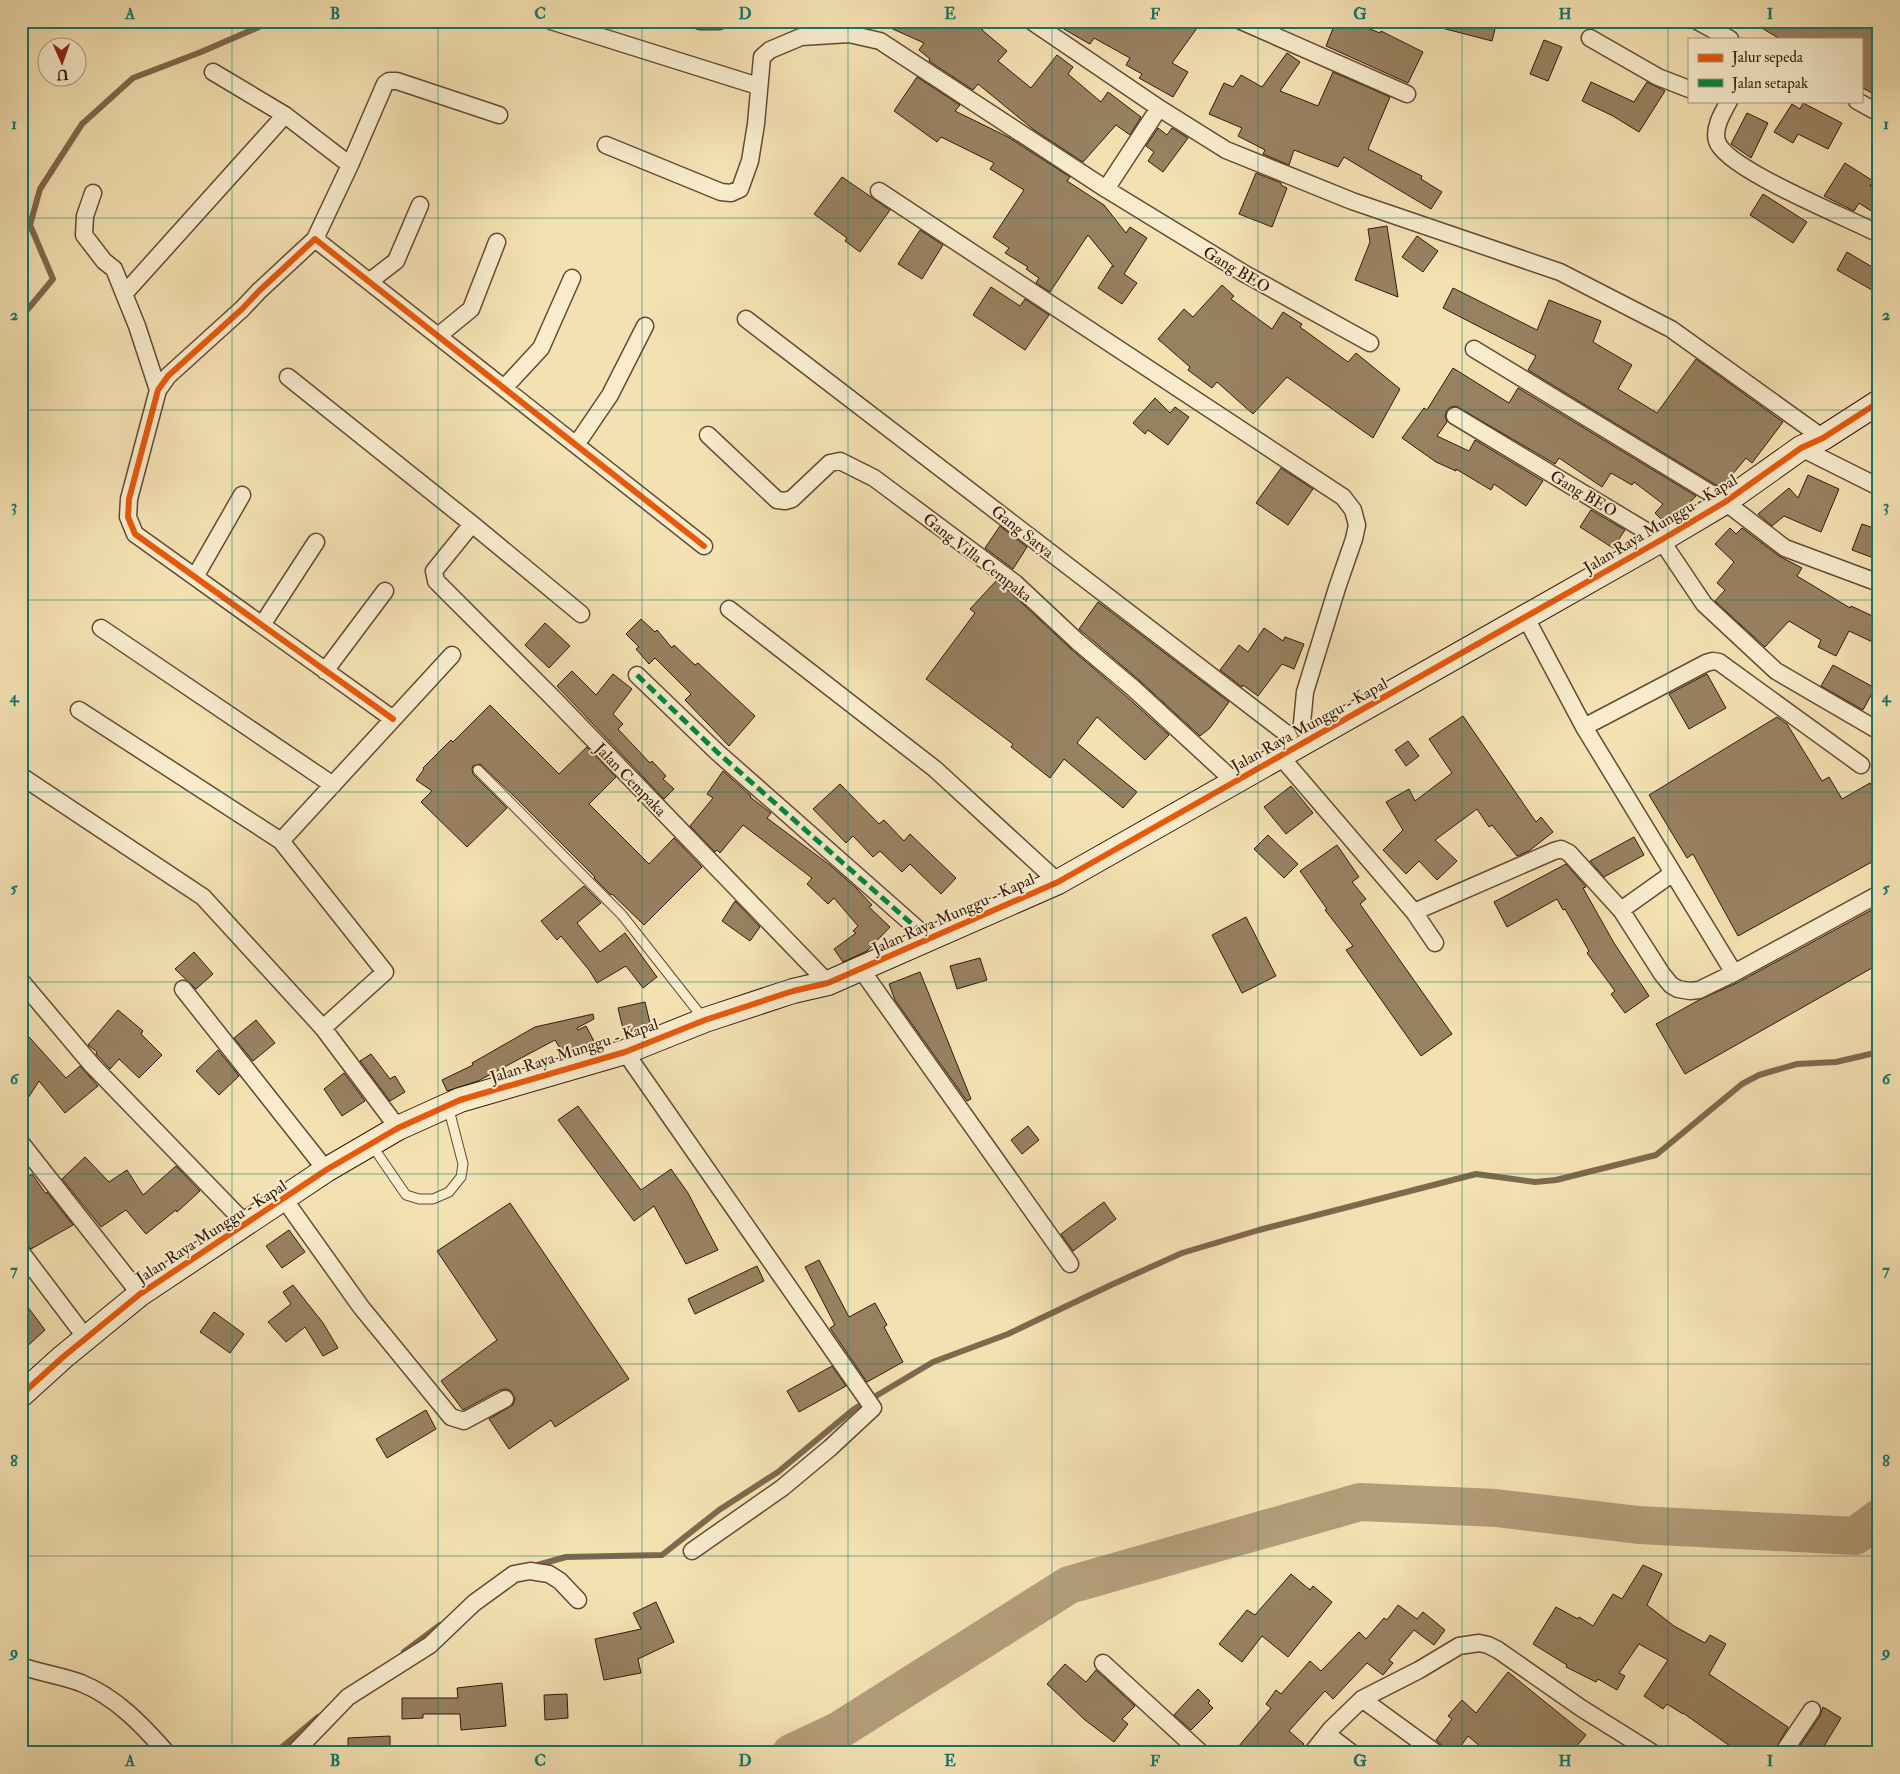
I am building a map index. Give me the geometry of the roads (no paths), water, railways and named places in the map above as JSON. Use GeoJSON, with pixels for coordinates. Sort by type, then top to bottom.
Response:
{"type":"FeatureCollection","features":[{"type":"Feature","properties":{"kind":"street"},"geometry":{"type":"LineString","coordinates":[[552,21],[758,86],[756,124],[750,161],[740,190],[731,193],[721,192],[606,145]]}},
{"type":"Feature","properties":{"kind":"street"},"geometry":{"type":"LineString","coordinates":[[700,21],[719,21]]}},
{"type":"Feature","properties":{"kind":"street"},"geometry":{"type":"LineString","coordinates":[[1032,21],[1160,108],[1226,150],[1352,201],[1560,272],[1671,330],[1823,438]]}},
{"type":"Feature","properties":{"kind":"street"},"geometry":{"type":"LineString","coordinates":[[1242,21],[1407,94]]}},
{"type":"Feature","properties":{"kind":"street"},"geometry":{"type":"LineString","coordinates":[[1697,21],[1728,38]]}},
{"type":"Feature","properties":{"kind":"street","name":"Gang BEO"},"geometry":{"type":"LineString","coordinates":[[758,86],[762,57],[770,50],[801,37],[849,34],[880,41],[1106,189],[1245,274],[1370,343]]}},
{"type":"Feature","properties":{"kind":"street"},"geometry":{"type":"LineString","coordinates":[[1590,38],[1658,77],[1688,89]]}},
{"type":"Feature","properties":{"kind":"street"},"geometry":{"type":"LineString","coordinates":[[213,72],[285,115],[350,165]]}},
{"type":"Feature","properties":{"kind":"street"},"geometry":{"type":"LineString","coordinates":[[393,719],[135,534],[128,517],[129,499],[158,390],[168,376],[316,239],[385,84],[389,81],[396,81],[498,115]]}},
{"type":"Feature","properties":{"kind":"street"},"geometry":{"type":"LineString","coordinates":[[1728,102],[1719,121],[1716,140],[1732,158],[1780,188],[1854,220],[1879,234]]}},
{"type":"Feature","properties":{"kind":"street"},"geometry":{"type":"LineString","coordinates":[[1859,102],[1879,112]]}},
{"type":"Feature","properties":{"kind":"street"},"geometry":{"type":"LineString","coordinates":[[1106,189],[1160,108]]}},
{"type":"Feature","properties":{"kind":"street"},"geometry":{"type":"LineString","coordinates":[[124,294],[285,115]]}},
{"type":"Feature","properties":{"kind":"street"},"geometry":{"type":"LineString","coordinates":[[879,191],[1343,497],[1353,510],[1357,525],[1354,539],[1304,692],[1291,751]]}},
{"type":"Feature","properties":{"kind":"street"},"geometry":{"type":"LineString","coordinates":[[93,193],[85,216],[84,235],[104,261],[114,269],[137,326],[158,390]]}},
{"type":"Feature","properties":{"kind":"street"},"geometry":{"type":"LineString","coordinates":[[370,282],[396,261],[420,205]]}},
{"type":"Feature","properties":{"kind":"street"},"geometry":{"type":"LineString","coordinates":[[316,239],[704,546]]}},
{"type":"Feature","properties":{"kind":"street"},"geometry":{"type":"LineString","coordinates":[[438,336],[470,309],[497,242]]}},
{"type":"Feature","properties":{"kind":"street"},"geometry":{"type":"LineString","coordinates":[[504,388],[541,348],[572,278]]}},
{"type":"Feature","properties":{"kind":"street","name":"Gang Satya"},"geometry":{"type":"LineString","coordinates":[[746,319],[1291,751],[1414,912],[1435,943]]}},
{"type":"Feature","properties":{"kind":"street"},"geometry":{"type":"LineString","coordinates":[[576,445],[610,395],[644,326]]}},
{"type":"Feature","properties":{"kind":"street"},"geometry":{"type":"LineString","coordinates":[[1474,349],[1725,502],[1785,548],[1879,583]]}},
{"type":"Feature","properties":{"kind":"street"},"geometry":{"type":"LineString","coordinates":[[288,377],[581,614]]}},
{"type":"Feature","properties":{"kind":"street","name":"Jalan Raya Munggu - Kapal"},"geometry":{"type":"LineString","coordinates":[[21,1395],[140,1294],[326,1170],[398,1128],[460,1100],[625,1052],[704,1020],[794,991],[828,983],[1058,882],[1661,540],[1725,502],[1800,448],[1823,438],[1879,402]]}},
{"type":"Feature","properties":{"kind":"street","name":"Gang BEO"},"geometry":{"type":"LineString","coordinates":[[1455,416],[1661,540]]}},
{"type":"Feature","properties":{"kind":"street","name":"Gang Villa Cempaka"},"geometry":{"type":"LineString","coordinates":[[708,435],[777,500],[792,499],[830,463],[840,462],[874,478],[1015,583],[1235,782]]}},
{"type":"Feature","properties":{"kind":"street"},"geometry":{"type":"LineString","coordinates":[[1800,448],[1879,487]]}},
{"type":"Feature","properties":{"kind":"street"},"geometry":{"type":"LineString","coordinates":[[195,577],[242,495]]}},
{"type":"Feature","properties":{"kind":"street","name":"Jalan Cempaka"},"geometry":{"type":"LineString","coordinates":[[472,524],[434,571],[436,581],[553,698],[828,983]]}},
{"type":"Feature","properties":{"kind":"street"},"geometry":{"type":"LineString","coordinates":[[1661,540],[1704,604],[1776,671],[1879,732]]}},
{"type":"Feature","properties":{"kind":"street"},"geometry":{"type":"LineString","coordinates":[[262,625],[316,542]]}},
{"type":"Feature","properties":{"kind":"street"},"geometry":{"type":"LineString","coordinates":[[326,671],[385,591]]}},
{"type":"Feature","properties":{"kind":"street"},"geometry":{"type":"LineString","coordinates":[[729,609],[935,769],[1058,882]]}},
{"type":"Feature","properties":{"kind":"street"},"geometry":{"type":"LineString","coordinates":[[1526,618],[1584,727],[1734,974]]}},
{"type":"Feature","properties":{"kind":"street"},"geometry":{"type":"LineString","coordinates":[[101,628],[332,785]]}},
{"type":"Feature","properties":{"kind":"street"},"geometry":{"type":"LineString","coordinates":[[281,841],[452,655]]}},
{"type":"Feature","properties":{"kind":"street"},"geometry":{"type":"LineString","coordinates":[[1584,727],[1713,661],[1724,665],[1861,765]]}},
{"type":"Feature","properties":{"kind":"street"},"geometry":{"type":"LineString","coordinates":[[637,675],[717,752],[929,939]]}},
{"type":"Feature","properties":{"kind":"street"},"geometry":{"type":"LineString","coordinates":[[79,710],[281,841],[385,972],[323,1028]]}},
{"type":"Feature","properties":{"kind":"street"},"geometry":{"type":"LineString","coordinates":[[21,776],[203,897],[323,1028],[398,1128]]}},
{"type":"Feature","properties":{"kind":"street"},"geometry":{"type":"LineString","coordinates":[[1414,912],[1561,849],[1569,853],[1622,910],[1662,974],[1671,984],[1678,989],[1690,991],[1699,990],[1734,974],[1879,894]]}},
{"type":"Feature","properties":{"kind":"street"},"geometry":{"type":"LineString","coordinates":[[1622,910],[1673,873]]}},
{"type":"Feature","properties":{"kind":"street"},"geometry":{"type":"LineString","coordinates":[[860,968],[1070,1264]]}},
{"type":"Feature","properties":{"kind":"street"},"geometry":{"type":"LineString","coordinates":[[21,981],[92,1065],[245,1223]]}},
{"type":"Feature","properties":{"kind":"street"},"geometry":{"type":"LineString","coordinates":[[183,989],[326,1170]]}},
{"type":"Feature","properties":{"kind":"street"},"geometry":{"type":"LineString","coordinates":[[625,1052],[873,1408],[830,1448],[782,1488],[692,1551]]}},
{"type":"Feature","properties":{"kind":"street"},"geometry":{"type":"LineString","coordinates":[[21,1143],[140,1294]]}},
{"type":"Feature","properties":{"kind":"street"},"geometry":{"type":"LineString","coordinates":[[284,1199],[361,1307],[451,1417],[464,1421],[504,1399]]}},
{"type":"Feature","properties":{"kind":"street"},"geometry":{"type":"LineString","coordinates":[[21,1252],[86,1338]]}},
{"type":"Feature","properties":{"kind":"street"},"geometry":{"type":"LineString","coordinates":[[294,1753],[348,1697],[430,1645],[474,1603],[514,1574],[530,1571],[550,1574],[560,1581],[578,1600]]}},
{"type":"Feature","properties":{"kind":"street"},"geometry":{"type":"LineString","coordinates":[[1312,1753],[1327,1734],[1362,1699],[1419,1670],[1459,1646],[1468,1644],[1488,1645],[1498,1650],[1581,1708],[1653,1753]]}},
{"type":"Feature","properties":{"kind":"street"},"geometry":{"type":"LineString","coordinates":[[1103,1663],[1201,1753]]}},
{"type":"Feature","properties":{"kind":"street"},"geometry":{"type":"LineString","coordinates":[[21,1666],[80,1683],[110,1698],[149,1733],[167,1753]]}},
{"type":"Feature","properties":{"kind":"street"},"geometry":{"type":"LineString","coordinates":[[1362,1699],[1436,1753]]}},
{"type":"Feature","properties":{"kind":"street"},"geometry":{"type":"LineString","coordinates":[[1783,1753],[1812,1710]]}},
{"type":"Feature","properties":{"kind":"street"},"geometry":{"type":"LineString","coordinates":[[1327,1734],[1352,1753]]}},
{"type":"Feature","properties":{"kind":"lane"},"geometry":{"type":"LineString","coordinates":[[478,770],[622,915],[704,1020]]}},
{"type":"Feature","properties":{"kind":"lane"},"geometry":{"type":"LineString","coordinates":[[371,1143],[406,1195],[418,1199],[433,1199],[449,1192],[461,1177],[463,1164],[448,1106]]}},
{"type":"Feature","properties":{"kind":"waterway"},"geometry":{"type":"LineString","coordinates":[[21,309],[28,309],[53,279],[30,225],[40,189],[82,124],[133,78],[259,27],[262,21]]}},
{"type":"Feature","properties":{"kind":"waterway"},"geometry":{"type":"LineString","coordinates":[[534,1566],[566,1557],[662,1555],[719,1510],[778,1472],[854,1409],[933,1362],[1008,1334],[1182,1253],[1259,1230],[1476,1174],[1535,1182],[1556,1180],[1656,1155],[1742,1084],[1759,1075],[1797,1064],[1836,1062],[1879,1052]]}},
{"type":"Feature","properties":{"kind":"waterway"},"geometry":{"type":"LineString","coordinates":[[791,1753],[838,1731],[1069,1585],[1360,1502],[1496,1508],[1639,1525],[1855,1536],[1879,1518]]}},
{"type":"Feature","properties":{"kind":"waterway"},"geometry":{"type":"LineString","coordinates":[[404,1652],[440,1625]]}},
{"type":"Feature","properties":{"kind":"waterway"},"geometry":{"type":"LineString","coordinates":[[275,1753],[318,1717]]}}]}
